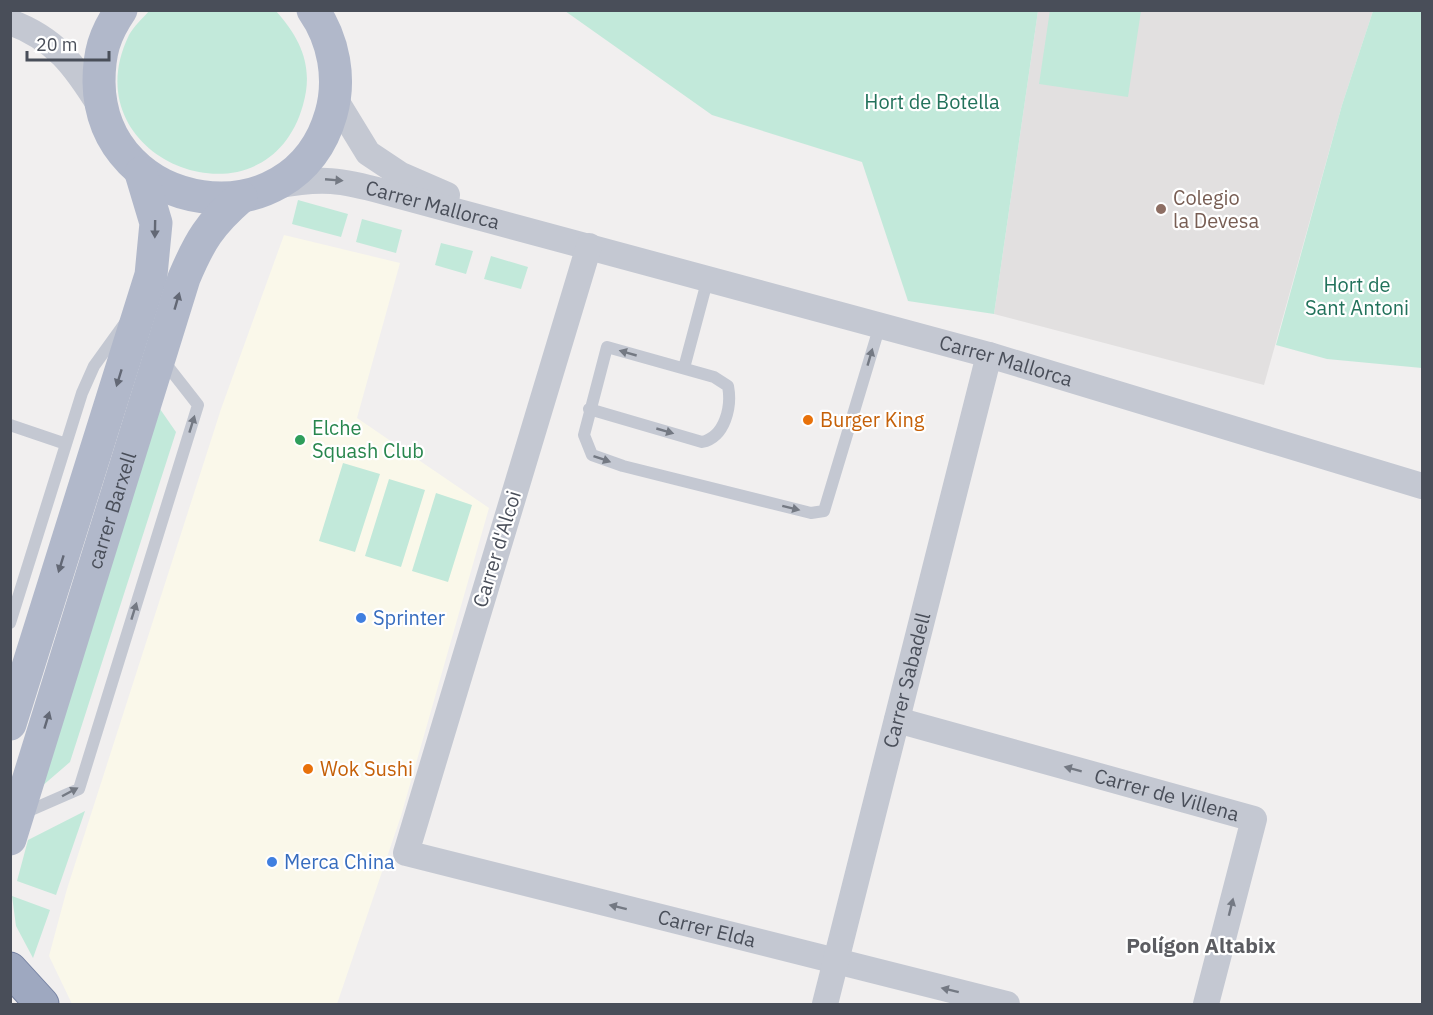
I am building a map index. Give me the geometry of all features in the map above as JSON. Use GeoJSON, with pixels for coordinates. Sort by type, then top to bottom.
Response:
{"type":"FeatureCollection","features":[{"type":"Feature","properties":{"kind":"highway"},"geometry":{"type":"LineString","coordinates":[[10,969],[42,1005]]}},
{"type":"Feature","properties":{"kind":"main road"},"geometry":{"type":"LineString","coordinates":[[122,10],[107,30],[99,56],[100,106],[113,139],[141,173],[181,194],[218,200],[241,197],[276,186],[314,151],[327,126],[335,99],[334,57],[321,21],[313,10]]}},
{"type":"Feature","properties":{"kind":"main road","name":"carrer Barxell"},"geometry":{"type":"LineString","coordinates":[[10,724],[151,275],[156,223],[141,173]]}},
{"type":"Feature","properties":{"kind":"main road","name":"carrer Barxell"},"geometry":{"type":"LineString","coordinates":[[14,827],[184,278],[198,245],[216,219],[241,197]]}},
{"type":"Feature","properties":{"kind":"street"},"geometry":{"type":"LineString","coordinates":[[10,22],[54,45],[77,69],[100,106]]}},
{"type":"Feature","properties":{"kind":"street","name":"Carrer Mallorca"},"geometry":{"type":"LineString","coordinates":[[335,99],[368,153],[401,175],[496,215],[589,246]]}},
{"type":"Feature","properties":{"kind":"street","name":"Carrer Mallorca"},"geometry":{"type":"LineString","coordinates":[[276,186],[309,179],[338,179],[989,355],[1422,486]]}},
{"type":"Feature","properties":{"kind":"street","name":"Carrer d'Alcoi"},"geometry":{"type":"LineString","coordinates":[[406,853],[589,246]]}},
{"type":"Feature","properties":{"kind":"street","name":"Carrer Sabadell"},"geometry":{"type":"LineString","coordinates":[[825,1005],[989,355]]}},
{"type":"Feature","properties":{"kind":"street","name":"Carrer de Villena"},"geometry":{"type":"LineString","coordinates":[[897,720],[1254,819],[1206,1005]]}},
{"type":"Feature","properties":{"kind":"street","name":"Carrer Elda"},"geometry":{"type":"LineString","coordinates":[[406,853],[1007,1005]]}},
{"type":"Feature","properties":{"kind":"lane"},"geometry":{"type":"LineString","coordinates":[[684,368],[708,278]]}},
{"type":"Feature","properties":{"kind":"lane"},"geometry":{"type":"LineString","coordinates":[[10,623],[82,393],[94,366],[112,338],[143,302]]}},
{"type":"Feature","properties":{"kind":"lane"},"geometry":{"type":"LineString","coordinates":[[589,409],[702,442],[713,440],[720,432],[731,400],[728,386],[714,377],[607,347],[589,409],[584,435],[592,455],[622,466],[811,513],[824,511],[880,325]]}},
{"type":"Feature","properties":{"kind":"lane"},"geometry":{"type":"LineString","coordinates":[[14,827],[79,789],[198,405],[161,357]]}},
{"type":"Feature","properties":{"kind":"lane"},"geometry":{"type":"LineString","coordinates":[[10,425],[66,444]]}},
{"type":"Feature","properties":{"kind":"shaded area","name":"Colegio la Devesa"},"geometry":{"type":"Polygon","coordinates":[[[1038,11],[1373,11],[1342,105],[1264,385],[994,314],[1038,11]]]}},
{"type":"Feature","properties":{"kind":"shaded area"},"geometry":{"type":"Polygon","coordinates":[[[284,235],[400,263],[357,418],[489,508],[401,816],[337,1004],[72,1004],[49,956],[67,889],[221,409],[284,235]]]}},
{"type":"Feature","properties":{"kind":"green space"},"geometry":{"type":"Polygon","coordinates":[[[1050,10],[1141,11],[1128,97],[1039,84],[1050,10]]]}},
{"type":"Feature","properties":{"kind":"green space"},"geometry":{"type":"Polygon","coordinates":[[[149,11],[276,11],[298,43],[303,54],[307,78],[303,105],[282,145],[252,167],[216,174],[179,166],[147,147],[125,117],[117,79],[129,35],[149,11]]]}},
{"type":"Feature","properties":{"kind":"green space","name":"Hort de Botella"},"geometry":{"type":"Polygon","coordinates":[[[565,11],[1038,11],[994,314],[908,301],[862,162],[712,115],[565,11]]]}},
{"type":"Feature","properties":{"kind":"green space","name":"Hort de Sant Antoni"},"geometry":{"type":"Polygon","coordinates":[[[1373,11],[1422,11],[1422,368],[1327,359],[1276,345],[1342,105],[1373,11]]]}},
{"type":"Feature","properties":{"kind":"green space"},"geometry":{"type":"Polygon","coordinates":[[[298,200],[348,214],[341,237],[292,224],[298,200]]]}},
{"type":"Feature","properties":{"kind":"green space"},"geometry":{"type":"Polygon","coordinates":[[[362,219],[402,230],[396,253],[356,242],[362,219]]]}},
{"type":"Feature","properties":{"kind":"green space"},"geometry":{"type":"Polygon","coordinates":[[[441,243],[473,251],[466,274],[435,265],[441,243]]]}},
{"type":"Feature","properties":{"kind":"green space"},"geometry":{"type":"Polygon","coordinates":[[[491,256],[528,267],[521,289],[484,279],[491,256]]]}},
{"type":"Feature","properties":{"kind":"green space"},"geometry":{"type":"Polygon","coordinates":[[[160,409],[176,432],[70,762],[41,787],[160,409]]]}},
{"type":"Feature","properties":{"kind":"green space"},"geometry":{"type":"Polygon","coordinates":[[[343,463],[380,474],[355,552],[319,541],[343,463]]]}},
{"type":"Feature","properties":{"kind":"green space"},"geometry":{"type":"Polygon","coordinates":[[[389,479],[425,490],[401,567],[365,556],[389,479]]]}},
{"type":"Feature","properties":{"kind":"green space"},"geometry":{"type":"Polygon","coordinates":[[[436,493],[472,505],[448,582],[412,571],[436,493]]]}},
{"type":"Feature","properties":{"kind":"green space"},"geometry":{"type":"Polygon","coordinates":[[[85,811],[56,895],[17,881],[28,840],[85,811]]]}},
{"type":"Feature","properties":{"kind":"green space"},"geometry":{"type":"Polygon","coordinates":[[[12,896],[50,910],[33,958],[16,926],[12,896]]]}},
{"type":"Feature","properties":{"kind":"place","name":"Colegio la Devesa"},"geometry":{"type":"Point","coordinates":[1161,209]}},
{"type":"Feature","properties":{"kind":"place","name":"Burger King"},"geometry":{"type":"Point","coordinates":[808,420]}},
{"type":"Feature","properties":{"kind":"place","name":"Elche Squash Club"},"geometry":{"type":"Point","coordinates":[300,440]}},
{"type":"Feature","properties":{"kind":"place","name":"Sprinter"},"geometry":{"type":"Point","coordinates":[361,618]}},
{"type":"Feature","properties":{"kind":"place","name":"Wok Sushi"},"geometry":{"type":"Point","coordinates":[308,769]}},
{"type":"Feature","properties":{"kind":"place","name":"Merca China"},"geometry":{"type":"Point","coordinates":[272,862]}},
{"type":"Feature","properties":{"kind":"district","name":"Polígon Altabix"},"geometry":{"type":"Point","coordinates":[1201,946]}}]}
